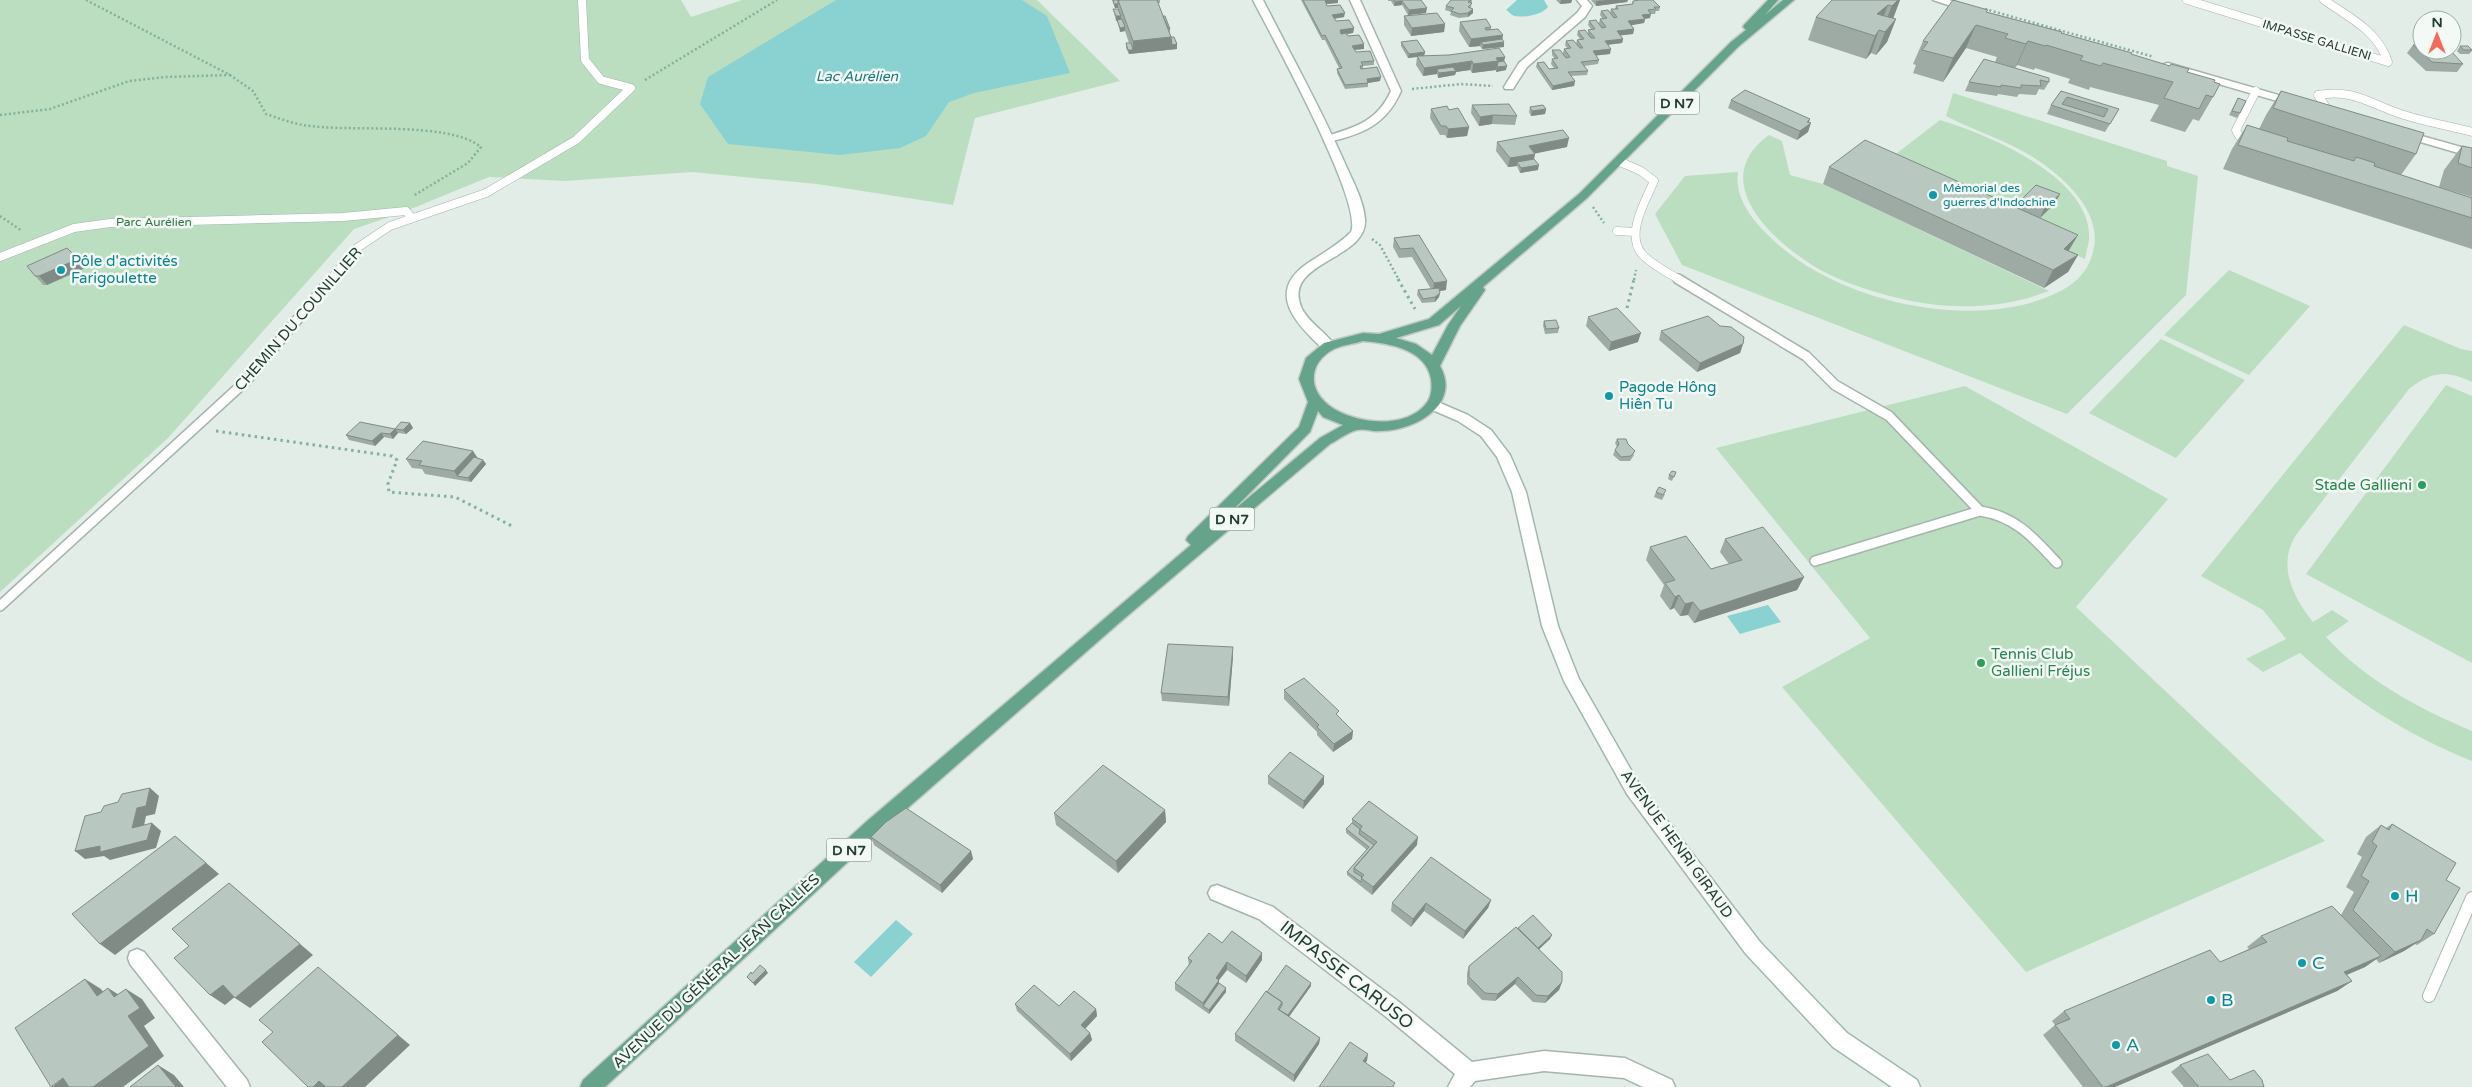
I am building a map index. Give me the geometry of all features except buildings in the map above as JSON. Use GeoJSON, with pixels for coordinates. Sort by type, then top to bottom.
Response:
{"type":"FeatureCollection","features":[{"type":"Feature","properties":{"kind":"main road","name":"D N7"},"geometry":{"type":"LineString","coordinates":[[1381,338],[1434,322],[1583,196],[1735,44],[1773,0]]}},
{"type":"Feature","properties":{"kind":"main road"},"geometry":{"type":"LineString","coordinates":[[1735,44],[1790,0]]}},
{"type":"Feature","properties":{"kind":"main road","name":"D N7"},"geometry":{"type":"LineString","coordinates":[[1433,366],[1454,326],[1496,268]]}},
{"type":"Feature","properties":{"kind":"main road"},"geometry":{"type":"LineString","coordinates":[[1381,338],[1402,343],[1420,352],[1433,366],[1439,379],[1439,392],[1433,405],[1420,417],[1400,425],[1378,428],[1355,425],[1332,416],[1314,403],[1306,390],[1305,376],[1309,364],[1328,346],[1346,339],[1381,338]]}},
{"type":"Feature","properties":{"kind":"main road","name":"AVENUE DU GÉNÉRAL JEAN CALLIÈS"},"geometry":{"type":"LineString","coordinates":[[1113,619],[1305,429],[1314,403]]}},
{"type":"Feature","properties":{"kind":"main road","name":"AVENUE DU GÉNÉRAL JEAN CALLIÈS"},"geometry":{"type":"LineString","coordinates":[[590,1087],[872,828],[1113,619],[1325,440],[1355,425]]}},
{"type":"Feature","properties":{"kind":"street"},"geometry":{"type":"LineString","coordinates":[[1258,0],[1328,139],[1356,204],[1359,218],[1359,231],[1346,244],[1307,268],[1294,284],[1291,296],[1298,316],[1328,346]]}},
{"type":"Feature","properties":{"kind":"street"},"geometry":{"type":"LineString","coordinates":[[1328,139],[1360,129],[1378,120],[1391,106],[1396,91],[1355,0]]}},
{"type":"Feature","properties":{"kind":"street"},"geometry":{"type":"LineString","coordinates":[[1509,87],[1523,65],[1580,16],[1586,6],[1582,0]]}},
{"type":"Feature","properties":{"kind":"street"},"geometry":{"type":"LineString","coordinates":[[1938,0],[1983,13]]}},
{"type":"Feature","properties":{"kind":"street"},"geometry":{"type":"LineString","coordinates":[[2153,62],[2334,114]]}},
{"type":"Feature","properties":{"kind":"street"},"geometry":{"type":"LineString","coordinates":[[2396,132],[2472,154]]}},
{"type":"Feature","properties":{"kind":"street","name":"AVENUE HENRI GIRAUD"},"geometry":{"type":"LineString","coordinates":[[1433,405],[1463,418],[1486,433],[1503,454],[1519,492],[1550,626],[1572,681],[1633,789],[1760,956],[1840,1040],[1910,1087]]}},
{"type":"Feature","properties":{"kind":"street","name":"IMPASSE CARUSO"},"geometry":{"type":"LineString","coordinates":[[1217,893],[1266,913],[1392,1009],[1464,1080]]}},
{"type":"Feature","properties":{"kind":"street"},"geometry":{"type":"LineString","coordinates":[[137,958],[240,1087]]}},
{"type":"Feature","properties":{"kind":"street"},"geometry":{"type":"LineString","coordinates":[[1464,1080],[1544,1061],[1625,1068],[1665,1087]]}},
{"type":"Feature","properties":{"kind":"lane"},"geometry":{"type":"LineString","coordinates":[[582,0],[585,60],[601,80],[631,88]]}},
{"type":"Feature","properties":{"kind":"lane","name":"IMPASSE GALLIENI"},"geometry":{"type":"LineString","coordinates":[[2186,0],[2388,62],[2383,47],[2371,33],[2324,0]]}},
{"type":"Feature","properties":{"kind":"lane","name":"CHEMIN DU COUNILLIER"},"geometry":{"type":"LineString","coordinates":[[0,606],[247,380],[357,248],[409,215],[486,194],[576,140],[631,88]]}},
{"type":"Feature","properties":{"kind":"lane"},"geometry":{"type":"LineString","coordinates":[[2256,91],[2236,130],[2239,136],[2265,145]]}},
{"type":"Feature","properties":{"kind":"lane"},"geometry":{"type":"LineString","coordinates":[[2334,114],[2318,95],[2332,91],[2348,92],[2394,112],[2472,132]]}},
{"type":"Feature","properties":{"kind":"lane"},"geometry":{"type":"LineString","coordinates":[[1618,161],[1641,171],[1654,181],[1634,232],[1641,253],[1670,274],[1806,356],[1835,385],[1889,416],[1980,511]]}},
{"type":"Feature","properties":{"kind":"lane"},"geometry":{"type":"LineString","coordinates":[[0,257],[74,228],[110,223],[409,215]]}},
{"type":"Feature","properties":{"kind":"lane"},"geometry":{"type":"LineString","coordinates":[[1617,231],[1634,232]]}},
{"type":"Feature","properties":{"kind":"lane"},"geometry":{"type":"LineString","coordinates":[[1815,561],[1980,511],[1996,512],[2017,522],[2057,563]]}},
{"type":"Feature","properties":{"kind":"lane"},"geometry":{"type":"LineString","coordinates":[[2429,996],[2472,898]]}},
{"type":"Feature","properties":{"kind":"path"},"geometry":{"type":"LineString","coordinates":[[86,0],[230,75],[253,91],[266,114],[303,125],[426,131],[471,139],[481,147],[468,163],[409,198],[409,215]]}},
{"type":"Feature","properties":{"kind":"path"},"geometry":{"type":"LineString","coordinates":[[631,88],[777,0]]}},
{"type":"Feature","properties":{"kind":"path"},"geometry":{"type":"LineString","coordinates":[[0,115],[50,109],[129,81],[166,77],[230,75]]}},
{"type":"Feature","properties":{"kind":"path"},"geometry":{"type":"LineString","coordinates":[[1396,91],[1461,84],[1509,87]]}},
{"type":"Feature","properties":{"kind":"path"},"geometry":{"type":"LineString","coordinates":[[1594,208],[1600,216]]}},
{"type":"Feature","properties":{"kind":"path"},"geometry":{"type":"LineString","coordinates":[[1359,231],[1380,245],[1415,309]]}},
{"type":"Feature","properties":{"kind":"path"},"geometry":{"type":"LineString","coordinates":[[1627,308],[1641,253]]}},
{"type":"Feature","properties":{"kind":"path"},"geometry":{"type":"LineString","coordinates":[[196,428],[392,456],[397,460],[388,484],[389,492],[455,498],[512,526]]}},
{"type":"Feature","properties":{"kind":"green space","name":"Parc Aurélien"},"geometry":{"type":"Polygon","coordinates":[[[0,0],[681,0],[691,17],[742,0],[1037,0],[1120,81],[975,118],[953,205],[817,184],[692,172],[565,181],[489,177],[406,211],[354,229],[168,438],[0,592],[0,0]]]}},
{"type":"Feature","properties":{"kind":"green space"},"geometry":{"type":"Polygon","coordinates":[[[1953,93],[2167,161],[2167,166],[2198,176],[2186,295],[2067,414],[1682,265],[1655,214],[1685,176],[1738,172],[1737,181],[1741,198],[1755,221],[1767,234],[1793,257],[1825,276],[1860,291],[1898,302],[1936,309],[1975,311],[2011,307],[2045,298],[2062,290],[2077,280],[2088,266],[2094,247],[2095,235],[2089,213],[2076,193],[2038,160],[2013,146],[1946,116],[1953,93]]]}},
{"type":"Feature","properties":{"kind":"green space"},"geometry":{"type":"Polygon","coordinates":[[[1940,120],[1984,136],[2009,148],[2034,162],[2056,178],[2074,197],[2086,218],[2089,240],[2085,259],[1879,167],[1940,120]]]}},
{"type":"Feature","properties":{"kind":"green space"},"geometry":{"type":"Polygon","coordinates":[[[1769,135],[1782,141],[1790,175],[1823,184],[2049,291],[2032,297],[1998,304],[1946,306],[1890,296],[1828,274],[1790,249],[1771,232],[1756,214],[1746,194],[1743,174],[1750,154],[1769,135]]]}},
{"type":"Feature","properties":{"kind":"green space"},"geometry":{"type":"Polygon","coordinates":[[[2229,270],[2310,306],[2249,375],[2164,335],[2229,270]]]}},
{"type":"Feature","properties":{"kind":"green space"},"geometry":{"type":"Polygon","coordinates":[[[2404,325],[2461,349],[2472,351],[2472,382],[2447,374],[2439,374],[2417,383],[2409,389],[2296,535],[2290,546],[2288,569],[2290,580],[2299,602],[2313,622],[2332,610],[2349,621],[2326,637],[2341,652],[2393,692],[2432,713],[2472,731],[2472,761],[2426,740],[2382,715],[2340,686],[2300,653],[2263,672],[2246,659],[2286,639],[2263,610],[2201,576],[2404,325]]]}},
{"type":"Feature","properties":{"kind":"green space"},"geometry":{"type":"Polygon","coordinates":[[[2161,339],[2245,380],[2176,458],[2089,413],[2161,339]]]}},
{"type":"Feature","properties":{"kind":"green space","name":"Stade Gallieni"},"geometry":{"type":"Polygon","coordinates":[[[2446,385],[2472,396],[2472,663],[2306,574],[2446,385]]]}},
{"type":"Feature","properties":{"kind":"green space","name":"Tennis Club Gallieni Fréjus"},"geometry":{"type":"Polygon","coordinates":[[[1965,386],[2168,499],[2076,607],[2325,841],[2026,972],[1782,687],[1870,638],[1716,448],[1965,386]]]}},
{"type":"Feature","properties":{"kind":"water","name":"Lac Aurélien"},"geometry":{"type":"Polygon","coordinates":[[[836,0],[1022,0],[1047,16],[1070,73],[974,93],[949,102],[926,136],[900,148],[840,155],[728,144],[700,104],[708,77],[836,0]]]}},
{"type":"Feature","properties":{"kind":"water"},"geometry":{"type":"Polygon","coordinates":[[[1517,0],[1544,0],[1548,7],[1542,12],[1533,15],[1515,16],[1506,10],[1517,0]]]}},
{"type":"Feature","properties":{"kind":"water"},"geometry":{"type":"Polygon","coordinates":[[[1768,605],[1781,622],[1740,634],[1727,616],[1768,605]]]}},
{"type":"Feature","properties":{"kind":"water"},"geometry":{"type":"Polygon","coordinates":[[[896,920],[913,934],[871,977],[854,962],[896,920]]]}},
{"type":"Feature","properties":{"kind":"place","name":"Mémorial des guerres d'Indochine"},"geometry":{"type":"Point","coordinates":[1933,195]}},
{"type":"Feature","properties":{"kind":"place","name":"Pôle d'activités Farigoulette"},"geometry":{"type":"Point","coordinates":[61,270]}},
{"type":"Feature","properties":{"kind":"place","name":"Pagode Hông Hiên Tu"},"geometry":{"type":"Point","coordinates":[1609,396]}},
{"type":"Feature","properties":{"kind":"place","name":"Stade Gallieni"},"geometry":{"type":"Point","coordinates":[2422,485]}},
{"type":"Feature","properties":{"kind":"place","name":"Tennis Club Gallieni Fréjus"},"geometry":{"type":"Point","coordinates":[1981,663]}},
{"type":"Feature","properties":{"kind":"place","name":"H"},"geometry":{"type":"Point","coordinates":[2395,896]}},
{"type":"Feature","properties":{"kind":"place","name":"C"},"geometry":{"type":"Point","coordinates":[2302,963]}},
{"type":"Feature","properties":{"kind":"place","name":"B"},"geometry":{"type":"Point","coordinates":[2211,1000]}},
{"type":"Feature","properties":{"kind":"place","name":"A"},"geometry":{"type":"Point","coordinates":[2116,1045]}}]}
